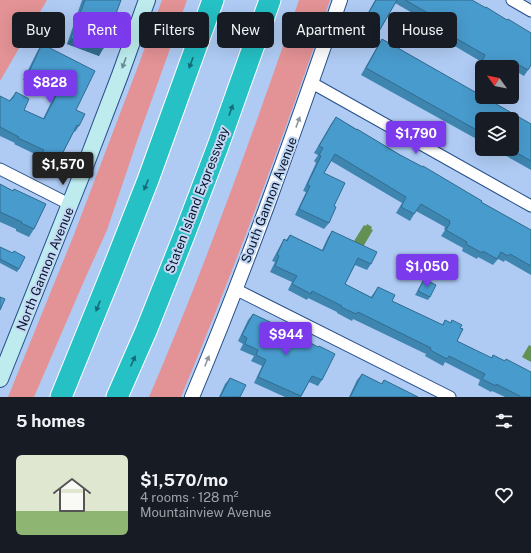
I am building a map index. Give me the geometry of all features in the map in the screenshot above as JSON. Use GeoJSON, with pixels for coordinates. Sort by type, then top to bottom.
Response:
{"type":"FeatureCollection","features":[{"type":"Feature","properties":{"kind":"highway"},"geometry":{"type":"LineString","coordinates":[[61,397],[148,180],[213,0]]}},
{"type":"Feature","properties":{"kind":"highway","name":"Staten Island Expressway"},"geometry":{"type":"LineString","coordinates":[[118,397],[183,238],[270,0]]}},
{"type":"Feature","properties":{"kind":"highway"},"geometry":{"type":"LineString","coordinates":[[56,397],[73,366]]}},
{"type":"Feature","properties":{"kind":"main road","name":"North Gannon Avenue"},"geometry":{"type":"LineString","coordinates":[[2,370],[70,205],[147,0]]}},
{"type":"Feature","properties":{"kind":"street","name":"South Gannon Avenue"},"geometry":{"type":"LineString","coordinates":[[192,397],[271,195],[312,83],[340,0]]}},
{"type":"Feature","properties":{"kind":"street"},"geometry":{"type":"LineString","coordinates":[[512,0],[531,11]]}},
{"type":"Feature","properties":{"kind":"street"},"geometry":{"type":"LineString","coordinates":[[312,83],[531,206]]}},
{"type":"Feature","properties":{"kind":"street"},"geometry":{"type":"LineString","coordinates":[[0,168],[70,205]]}},
{"type":"Feature","properties":{"kind":"street"},"geometry":{"type":"LineString","coordinates":[[235,289],[450,397]]}},
{"type":"Feature","properties":{"kind":"shaded area"},"geometry":{"type":"Polygon","coordinates":[[[0,0],[47,0],[40,12],[12,12],[12,48],[19,48],[0,81],[0,0]]]}},
{"type":"Feature","properties":{"kind":"shaded area"},"geometry":{"type":"Polygon","coordinates":[[[162,0],[187,0],[183,12],[158,12],[162,0]]]}},
{"type":"Feature","properties":{"kind":"shaded area"},"geometry":{"type":"Polygon","coordinates":[[[299,0],[330,0],[326,12],[295,12],[299,0]]]}},
{"type":"Feature","properties":{"kind":"shaded area"},"geometry":{"type":"Polygon","coordinates":[[[145,48],[170,48],[107,230],[34,397],[8,397],[73,237],[145,48]]]}},
{"type":"Feature","properties":{"kind":"shaded area"},"geometry":{"type":"Polygon","coordinates":[[[282,48],[313,48],[259,200],[181,397],[149,397],[190,299],[282,48]]]}},
{"type":"Feature","properties":{"kind":"shaded area"},"geometry":{"type":"Polygon","coordinates":[[[367,224],[372,227],[371,229],[373,230],[363,247],[354,241],[364,225],[366,226],[367,224]]]}},
{"type":"Feature","properties":{"kind":"shaded area"},"geometry":{"type":"Polygon","coordinates":[[[529,345],[531,346],[531,362],[522,357],[529,345]]]}},
{"type":"Feature","properties":{"kind":"building"},"geometry":{"type":"Polygon","coordinates":[[[85,0],[121,0],[117,12],[81,12],[85,0]]]}},
{"type":"Feature","properties":{"kind":"building"},"geometry":{"type":"Polygon","coordinates":[[[376,0],[397,0],[390,12],[388,12],[388,16],[380,30],[380,12],[369,12],[376,0]]]}},
{"type":"Feature","properties":{"kind":"building"},"geometry":{"type":"Polygon","coordinates":[[[405,0],[472,0],[486,7],[531,33],[531,65],[528,70],[519,65],[519,60],[482,60],[485,55],[457,39],[457,12],[426,12],[405,0]]]}},
{"type":"Feature","properties":{"kind":"building"},"geometry":{"type":"Polygon","coordinates":[[[382,39],[388,42],[388,48],[398,48],[475,92],[475,104],[496,104],[510,112],[475,112],[475,129],[366,68],[377,48],[380,48],[382,39]]]}},
{"type":"Feature","properties":{"kind":"building"},"geometry":{"type":"Polygon","coordinates":[[[40,48],[50,48],[95,71],[76,110],[85,114],[79,126],[77,125],[58,162],[42,154],[44,150],[18,138],[19,137],[0,127],[0,96],[10,101],[16,92],[29,99],[24,110],[44,119],[59,90],[28,74],[40,48]]]}},
{"type":"Feature","properties":{"kind":"building"},"geometry":{"type":"Polygon","coordinates":[[[336,117],[400,155],[423,166],[482,201],[481,202],[531,230],[531,266],[510,254],[508,256],[501,252],[497,259],[466,244],[467,242],[446,230],[450,221],[421,204],[414,214],[401,207],[406,197],[335,154],[324,173],[345,183],[334,206],[336,207],[329,223],[299,209],[310,186],[307,185],[321,156],[319,155],[323,148],[319,146],[336,117]]]}},
{"type":"Feature","properties":{"kind":"building"},"geometry":{"type":"Polygon","coordinates":[[[519,117],[531,124],[531,161],[519,154],[519,117]]]}},
{"type":"Feature","properties":{"kind":"building"},"geometry":{"type":"Polygon","coordinates":[[[0,184],[13,191],[14,189],[46,204],[34,229],[0,212],[0,184]]]}},
{"type":"Feature","properties":{"kind":"building"},"geometry":{"type":"Polygon","coordinates":[[[332,231],[377,252],[371,264],[358,258],[345,284],[372,298],[378,287],[395,295],[392,301],[443,325],[445,320],[451,323],[452,320],[462,325],[460,328],[463,329],[457,341],[492,358],[493,355],[505,361],[506,359],[531,372],[531,397],[520,397],[496,384],[496,386],[482,379],[485,374],[449,356],[447,359],[430,350],[431,348],[358,312],[356,314],[312,291],[311,294],[292,284],[297,276],[275,266],[279,256],[277,255],[284,239],[287,241],[290,235],[323,251],[332,231]]]}},
{"type":"Feature","properties":{"kind":"building"},"geometry":{"type":"Polygon","coordinates":[[[0,247],[13,253],[14,251],[25,257],[19,269],[0,259],[0,247]]]}},
{"type":"Feature","properties":{"kind":"building"},"geometry":{"type":"Polygon","coordinates":[[[424,279],[436,285],[430,297],[418,291],[424,279]]]}},
{"type":"Feature","properties":{"kind":"building"},"geometry":{"type":"Polygon","coordinates":[[[0,297],[5,299],[0,310],[0,297]]]}},
{"type":"Feature","properties":{"kind":"building"},"geometry":{"type":"Polygon","coordinates":[[[253,314],[335,354],[322,380],[312,376],[301,396],[258,377],[266,360],[256,355],[258,350],[245,344],[247,338],[242,335],[253,314]]]}},
{"type":"Feature","properties":{"kind":"building"},"geometry":{"type":"Polygon","coordinates":[[[362,374],[382,384],[384,380],[418,397],[350,397],[362,374]]]}},
{"type":"Feature","properties":{"kind":"building"},"geometry":{"type":"Polygon","coordinates":[[[230,378],[246,385],[240,397],[220,397],[230,378]]]}}]}
